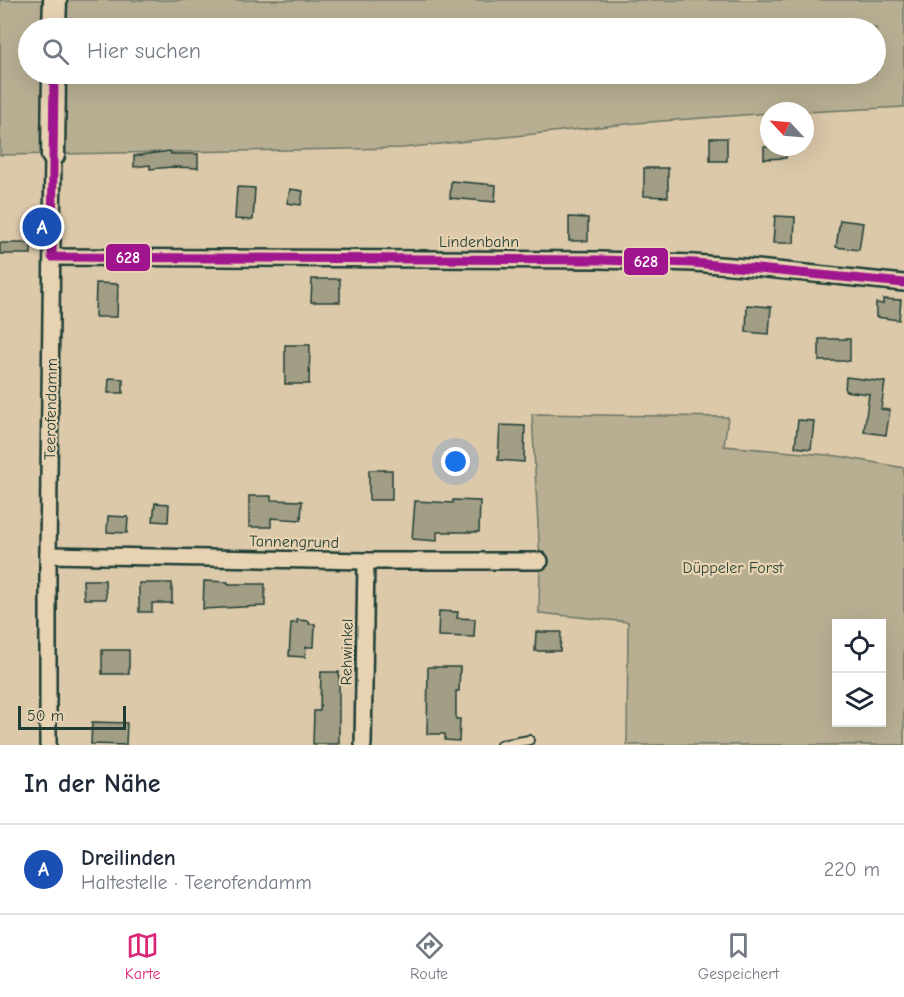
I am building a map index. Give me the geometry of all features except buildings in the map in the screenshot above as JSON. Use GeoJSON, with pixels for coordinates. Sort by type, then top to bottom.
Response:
{"type":"FeatureCollection","features":[{"type":"Feature","properties":{"kind":"street"},"geometry":{"type":"LineString","coordinates":[[54,18],[55,0]]}},
{"type":"Feature","properties":{"kind":"street","name":"Teerofendamm"},"geometry":{"type":"LineString","coordinates":[[48,745],[54,84]]}},
{"type":"Feature","properties":{"kind":"street","name":"Lindenbahn"},"geometry":{"type":"LineString","coordinates":[[52,257],[601,260],[694,263],[904,283]]}},
{"type":"Feature","properties":{"kind":"street","name":"Tannengrund"},"geometry":{"type":"LineString","coordinates":[[48,555],[366,561],[540,561]]}},
{"type":"Feature","properties":{"kind":"street","name":"Rehwinkel"},"geometry":{"type":"LineString","coordinates":[[363,745],[366,561]]}},
{"type":"Feature","properties":{"kind":"lane"},"geometry":{"type":"LineString","coordinates":[[501,745],[529,740]]}},
{"type":"Feature","properties":{"kind":"green space"},"geometry":{"type":"Polygon","coordinates":[[[0,0],[904,0],[904,107],[814,112],[814,102],[760,102],[760,114],[636,123],[403,148],[0,155],[0,0]]]}},
{"type":"Feature","properties":{"kind":"green space","name":"Düppeler Forst"},"geometry":{"type":"Polygon","coordinates":[[[532,414],[728,417],[724,446],[838,456],[904,468],[904,745],[627,745],[628,622],[539,613],[540,561],[532,414]]]}},
{"type":"Feature","properties":{"kind":"transit line","name":"628"},"geometry":{"type":"LineString","coordinates":[[54,84],[52,257],[601,260],[694,263],[904,283]]}},
{"type":"Feature","properties":{"kind":"place","name":"Dreilinden"},"geometry":{"type":"Point","coordinates":[42,227]}}]}
